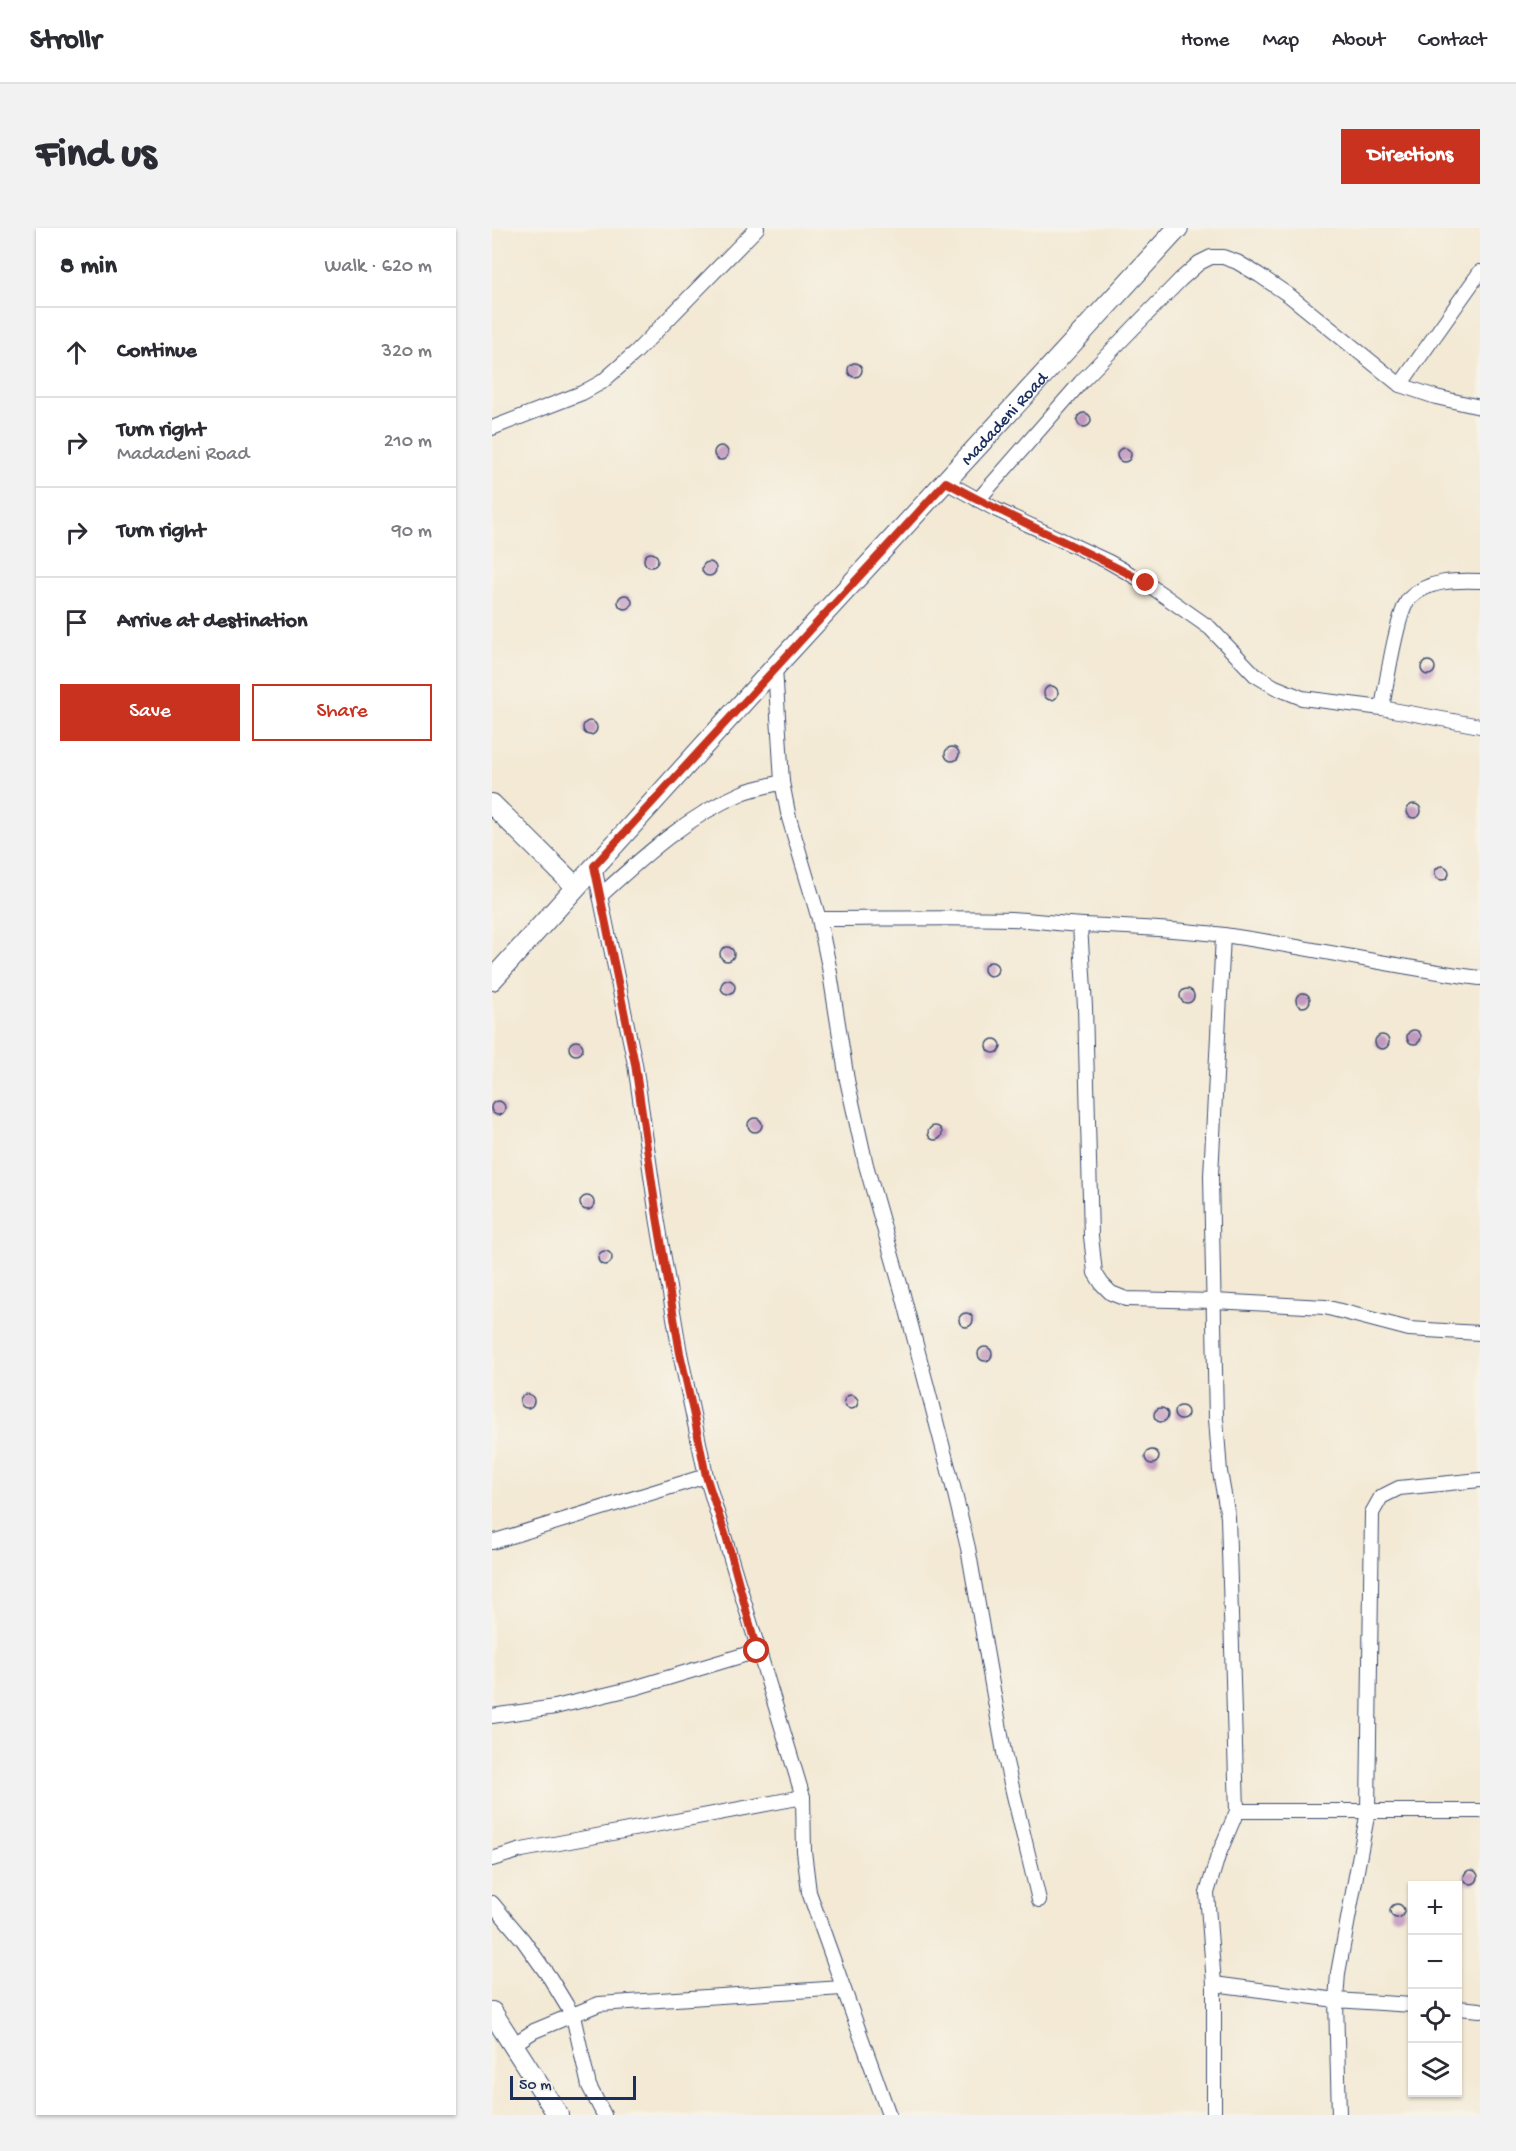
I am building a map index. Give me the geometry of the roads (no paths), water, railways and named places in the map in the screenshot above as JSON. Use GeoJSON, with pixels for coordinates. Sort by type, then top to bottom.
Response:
{"type":"FeatureCollection","features":[{"type":"Feature","properties":{"kind":"street"},"geometry":{"type":"LineString","coordinates":[[492,428],[582,393],[602,382],[636,352],[757,228]]}},
{"type":"Feature","properties":{"kind":"street","name":"Madadeni Road"},"geometry":{"type":"LineString","coordinates":[[492,980],[575,886],[1178,228]]}},
{"type":"Feature","properties":{"kind":"street"},"geometry":{"type":"LineString","coordinates":[[978,500],[1081,382],[1180,280],[1199,263],[1211,257],[1237,262],[1290,296],[1400,385],[1436,397],[1480,407]]}},
{"type":"Feature","properties":{"kind":"street"},"geometry":{"type":"LineString","coordinates":[[1400,385],[1480,272]]}},
{"type":"Feature","properties":{"kind":"street"},"geometry":{"type":"LineString","coordinates":[[946,482],[978,500],[1109,562],[1146,583],[1210,628],[1255,675],[1275,687],[1302,698],[1382,708],[1480,726]]}},
{"type":"Feature","properties":{"kind":"street"},"geometry":{"type":"LineString","coordinates":[[1382,708],[1401,618],[1408,600],[1428,586],[1443,582],[1480,581]]}},
{"type":"Feature","properties":{"kind":"street"},"geometry":{"type":"LineString","coordinates":[[775,667],[782,782],[795,839],[819,920],[855,1118],[866,1165],[956,1494],[968,1548],[1005,1758],[1039,1900]]}},
{"type":"Feature","properties":{"kind":"street"},"geometry":{"type":"LineString","coordinates":[[600,896],[658,843],[688,822],[743,792],[782,782]]}},
{"type":"Feature","properties":{"kind":"street"},"geometry":{"type":"LineString","coordinates":[[492,804],[575,886]]}},
{"type":"Feature","properties":{"kind":"street"},"geometry":{"type":"LineString","coordinates":[[594,866],[635,1064],[676,1331],[706,1476],[728,1543],[757,1651],[803,1797],[804,1851],[809,1892],[889,2115]]}},
{"type":"Feature","properties":{"kind":"street"},"geometry":{"type":"LineString","coordinates":[[819,920],[1003,919],[1153,928],[1223,935],[1420,970],[1480,978]]}},
{"type":"Feature","properties":{"kind":"street"},"geometry":{"type":"LineString","coordinates":[[1080,925],[1091,1236],[1095,1273],[1102,1284],[1111,1293],[1126,1299],[1324,1307],[1410,1329],[1480,1333]]}},
{"type":"Feature","properties":{"kind":"street"},"geometry":{"type":"LineString","coordinates":[[1214,2115],[1214,1984],[1207,1893],[1218,1856],[1237,1811],[1230,1554],[1228,1517],[1220,1472],[1216,1419],[1211,1176],[1223,935]]}},
{"type":"Feature","properties":{"kind":"street"},"geometry":{"type":"LineString","coordinates":[[492,1542],[706,1476]]}},
{"type":"Feature","properties":{"kind":"street"},"geometry":{"type":"LineString","coordinates":[[1339,2115],[1336,2000],[1338,1973],[1368,1811],[1372,1513],[1381,1497],[1399,1488],[1480,1480]]}},
{"type":"Feature","properties":{"kind":"street"},"geometry":{"type":"LineString","coordinates":[[492,1716],[577,1702],[634,1688],[757,1651]]}},
{"type":"Feature","properties":{"kind":"street"},"geometry":{"type":"LineString","coordinates":[[492,1859],[522,1850],[803,1797]]}},
{"type":"Feature","properties":{"kind":"street"},"geometry":{"type":"LineString","coordinates":[[1237,1811],[1480,1811]]}},
{"type":"Feature","properties":{"kind":"street"},"geometry":{"type":"LineString","coordinates":[[492,1903],[544,1968],[573,2016],[589,2086],[604,2115]]}},
{"type":"Feature","properties":{"kind":"street"},"geometry":{"type":"LineString","coordinates":[[1214,1984],[1336,2000],[1408,2005]]}},
{"type":"Feature","properties":{"kind":"street"},"geometry":{"type":"LineString","coordinates":[[514,2044],[534,2031],[573,2016],[584,2009],[615,2002],[842,1988]]}},
{"type":"Feature","properties":{"kind":"street"},"geometry":{"type":"LineString","coordinates":[[1462,2008],[1480,2010]]}},
{"type":"Feature","properties":{"kind":"street"},"geometry":{"type":"LineString","coordinates":[[492,2012],[558,2115]]}}]}
